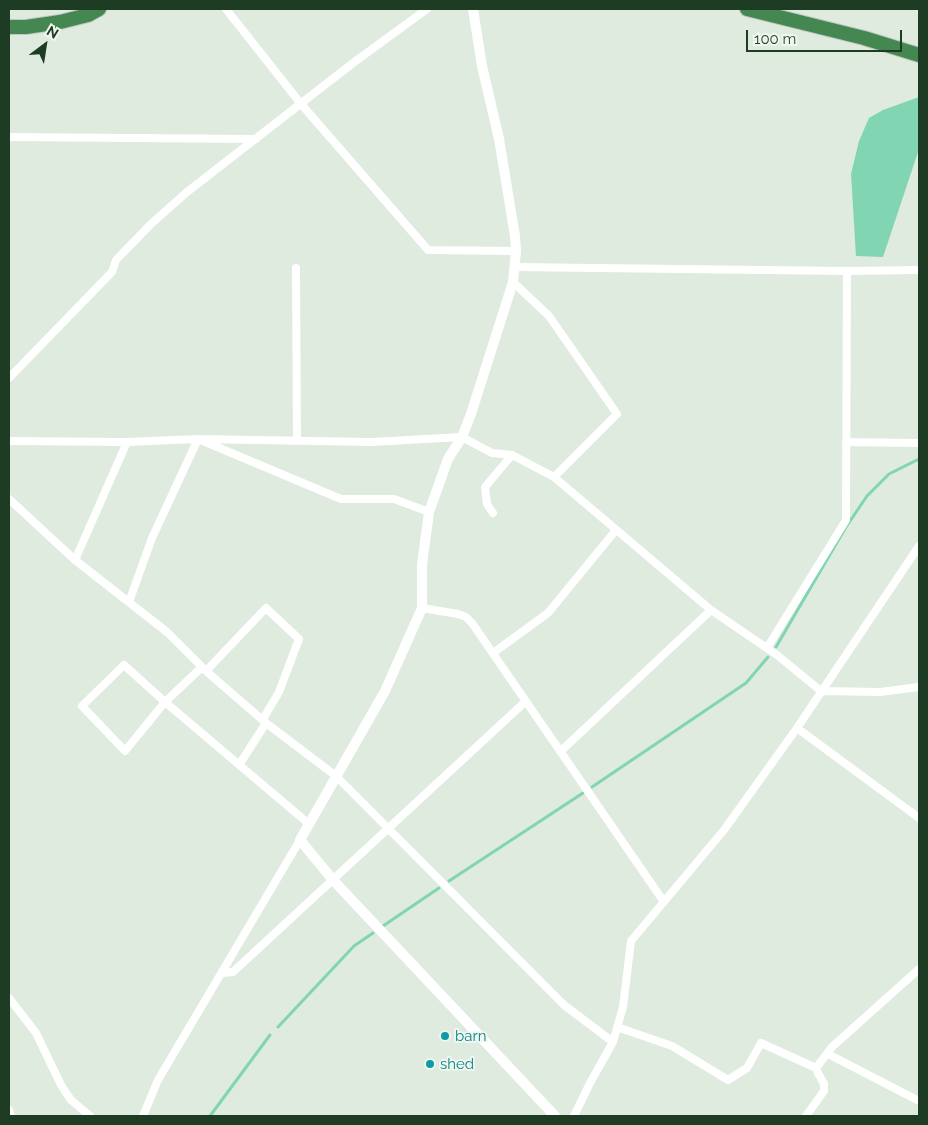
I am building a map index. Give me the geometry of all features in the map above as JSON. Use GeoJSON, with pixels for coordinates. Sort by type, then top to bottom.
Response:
{"type":"FeatureCollection","features":[{"type":"Feature","properties":{"kind":"highway"},"geometry":{"type":"LineString","coordinates":[[9,27],[26,27],[60,22],[99,9]]}},
{"type":"Feature","properties":{"kind":"highway"},"geometry":{"type":"LineString","coordinates":[[748,9],[778,12],[919,55]]}},
{"type":"Feature","properties":{"kind":"street"},"geometry":{"type":"LineString","coordinates":[[226,9],[301,104],[428,250],[516,251]]}},
{"type":"Feature","properties":{"kind":"street"},"geometry":{"type":"LineString","coordinates":[[9,378],[112,272],[116,260],[146,229],[187,192],[427,9]]}},
{"type":"Feature","properties":{"kind":"street"},"geometry":{"type":"LineString","coordinates":[[143,1116],[158,1080],[223,973],[385,691],[422,608],[422,566],[429,512],[448,459],[462,437],[471,414],[513,282],[516,251],[516,236],[499,139],[482,66],[473,9]]}},
{"type":"Feature","properties":{"kind":"street"},"geometry":{"type":"LineString","coordinates":[[9,137],[256,139]]}},
{"type":"Feature","properties":{"kind":"street"},"geometry":{"type":"LineString","coordinates":[[514,267],[848,271],[919,270]]}},
{"type":"Feature","properties":{"kind":"street"},"geometry":{"type":"LineString","coordinates":[[296,268],[296,442]]}},
{"type":"Feature","properties":{"kind":"street"},"geometry":{"type":"LineString","coordinates":[[767,648],[846,520],[848,271]]}},
{"type":"Feature","properties":{"kind":"street"},"geometry":{"type":"LineString","coordinates":[[513,282],[549,316],[617,414],[554,477]]}},
{"type":"Feature","properties":{"kind":"street"},"geometry":{"type":"LineString","coordinates":[[9,441],[127,442],[198,440],[371,442],[462,437],[492,453],[512,455],[554,477],[711,610],[767,648],[821,691],[880,692],[919,687]]}},
{"type":"Feature","properties":{"kind":"street"},"geometry":{"type":"LineString","coordinates":[[198,440],[341,498],[394,499],[429,512]]}},
{"type":"Feature","properties":{"kind":"street"},"geometry":{"type":"LineString","coordinates":[[130,602],[152,538],[198,440]]}},
{"type":"Feature","properties":{"kind":"street"},"geometry":{"type":"LineString","coordinates":[[75,560],[127,442]]}},
{"type":"Feature","properties":{"kind":"street"},"geometry":{"type":"LineString","coordinates":[[846,442],[919,443]]}},
{"type":"Feature","properties":{"kind":"street"},"geometry":{"type":"LineString","coordinates":[[493,513],[487,504],[485,488],[512,455]]}},
{"type":"Feature","properties":{"kind":"street"},"geometry":{"type":"LineString","coordinates":[[9,499],[75,560],[167,632],[204,669],[265,721],[336,776],[564,1004],[613,1042]]}},
{"type":"Feature","properties":{"kind":"street"},"geometry":{"type":"LineString","coordinates":[[493,653],[548,613],[616,530]]}},
{"type":"Feature","properties":{"kind":"street"},"geometry":{"type":"LineString","coordinates":[[574,1116],[613,1042],[623,1007],[631,941],[724,830],[797,728],[919,546]]}},
{"type":"Feature","properties":{"kind":"street"},"geometry":{"type":"LineString","coordinates":[[239,765],[265,721],[279,692],[299,639],[266,608],[204,669],[165,702],[125,751],[82,706],[124,665],[165,702],[239,765],[309,824]]}},
{"type":"Feature","properties":{"kind":"street"},"geometry":{"type":"LineString","coordinates":[[422,608],[458,614],[466,617],[472,623],[664,902]]}},
{"type":"Feature","properties":{"kind":"street"},"geometry":{"type":"LineString","coordinates":[[561,751],[711,610]]}},
{"type":"Feature","properties":{"kind":"street"},"geometry":{"type":"LineString","coordinates":[[223,973],[233,972],[526,701]]}},
{"type":"Feature","properties":{"kind":"street"},"geometry":{"type":"LineString","coordinates":[[797,728],[919,818]]}},
{"type":"Feature","properties":{"kind":"street"},"geometry":{"type":"LineString","coordinates":[[300,840],[333,880],[555,1116]]}},
{"type":"Feature","properties":{"kind":"street"},"geometry":{"type":"LineString","coordinates":[[816,1068],[832,1047],[919,969]]}},
{"type":"Feature","properties":{"kind":"street"},"geometry":{"type":"LineString","coordinates":[[9,998],[36,1033],[66,1093],[71,1100],[90,1116]]}},
{"type":"Feature","properties":{"kind":"street"},"geometry":{"type":"LineString","coordinates":[[617,1027],[672,1046],[728,1080],[747,1068],[761,1043],[816,1068],[824,1084],[824,1091],[806,1116]]}},
{"type":"Feature","properties":{"kind":"street"},"geometry":{"type":"LineString","coordinates":[[828,1054],[919,1101]]}},
{"type":"Feature","properties":{"kind":"street"},"geometry":{"type":"LineString","coordinates":[[9,1110],[11,1116]]}},
{"type":"Feature","properties":{"kind":"shaded area"},"geometry":{"type":"Polygon","coordinates":[[[919,97],[919,149],[883,257],[856,256],[851,174],[859,141],[869,118],[883,110],[919,97]]]}},
{"type":"Feature","properties":{"kind":"waterway"},"geometry":{"type":"LineString","coordinates":[[776,647],[846,527],[867,496],[889,474],[919,459]]}},
{"type":"Feature","properties":{"kind":"waterway"},"geometry":{"type":"LineString","coordinates":[[592,787],[746,683],[768,657]]}},
{"type":"Feature","properties":{"kind":"waterway"},"geometry":{"type":"LineString","coordinates":[[449,881],[583,793]]}},
{"type":"Feature","properties":{"kind":"waterway"},"geometry":{"type":"LineString","coordinates":[[383,926],[439,888]]}},
{"type":"Feature","properties":{"kind":"waterway"},"geometry":{"type":"LineString","coordinates":[[278,1027],[354,946],[373,933]]}},
{"type":"Feature","properties":{"kind":"waterway"},"geometry":{"type":"LineString","coordinates":[[210,1116],[270,1035]]}},
{"type":"Feature","properties":{"kind":"place","name":"barn"},"geometry":{"type":"Point","coordinates":[445,1036]}},
{"type":"Feature","properties":{"kind":"place","name":"shed"},"geometry":{"type":"Point","coordinates":[430,1064]}}]}
